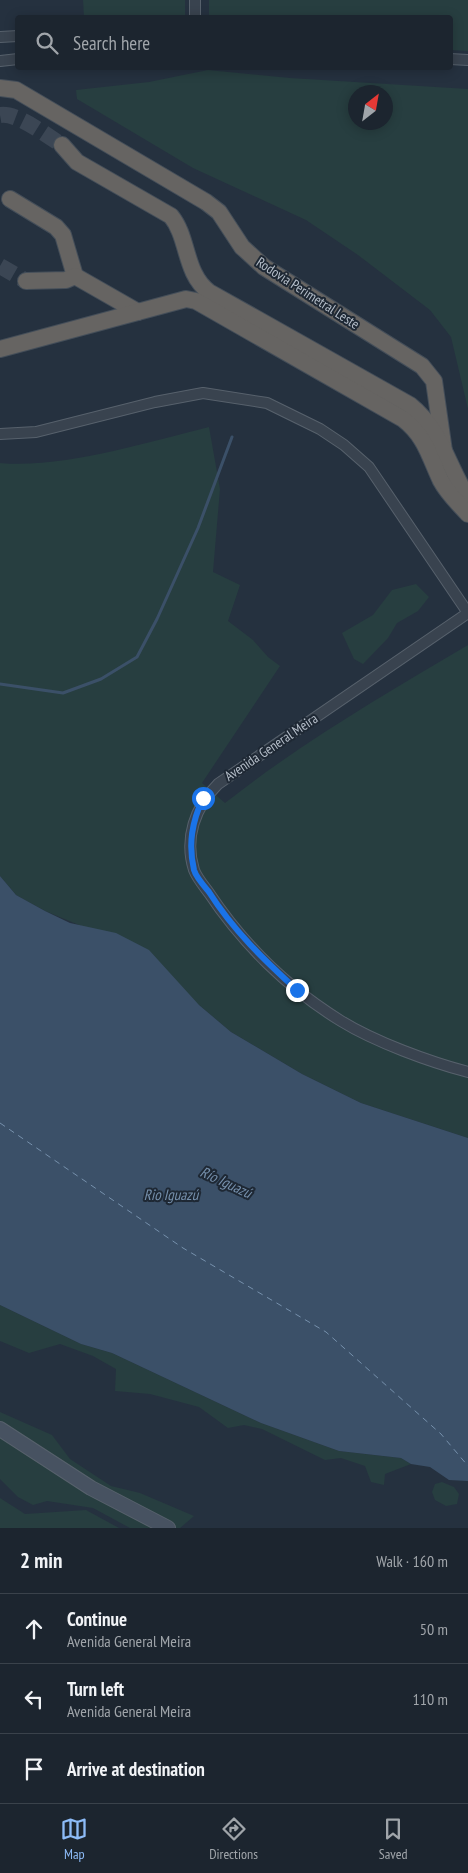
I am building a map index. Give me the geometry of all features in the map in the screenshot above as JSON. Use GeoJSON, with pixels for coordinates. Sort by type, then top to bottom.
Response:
{"type":"FeatureCollection","features":[{"type":"Feature","properties":{"kind":"highway","name":"Rodovia Perimetral Leste"},"geometry":{"type":"LineString","coordinates":[[0,88],[16,90],[206,202],[219,212],[242,247],[264,267],[422,366],[434,381],[444,451]]}},
{"type":"Feature","properties":{"kind":"highway","name":"Rodovia Perimetral Leste"},"geometry":{"type":"LineString","coordinates":[[62,145],[77,162],[171,216],[176,222],[195,278],[202,287],[410,405],[425,417],[444,451],[454,477],[468,498]]}},
{"type":"Feature","properties":{"kind":"highway"},"geometry":{"type":"LineString","coordinates":[[4,196],[56,227],[63,235],[75,276],[138,312]]}},
{"type":"Feature","properties":{"kind":"highway"},"geometry":{"type":"LineString","coordinates":[[26,281],[66,280],[75,276]]}},
{"type":"Feature","properties":{"kind":"highway"},"geometry":{"type":"LineString","coordinates":[[0,349],[186,300],[196,301],[403,419],[417,430],[442,481],[453,499],[468,514]]}},
{"type":"Feature","properties":{"kind":"main road"},"geometry":{"type":"LineString","coordinates":[[0,1430],[91,1488],[168,1528]]}},
{"type":"Feature","properties":{"kind":"street"},"geometry":{"type":"LineString","coordinates":[[195,0],[195,15]]}},
{"type":"Feature","properties":{"kind":"street"},"geometry":{"type":"LineString","coordinates":[[0,38],[15,36]]}},
{"type":"Feature","properties":{"kind":"street"},"geometry":{"type":"LineString","coordinates":[[0,61],[15,59]]}},
{"type":"Feature","properties":{"kind":"street"},"geometry":{"type":"LineString","coordinates":[[453,59],[468,60]]}},
{"type":"Feature","properties":{"kind":"street"},"geometry":{"type":"LineString","coordinates":[[0,434],[36,432],[155,402],[204,393],[267,404],[320,429],[344,445],[369,467],[468,613]]}},
{"type":"Feature","properties":{"kind":"street","name":"Avenida General Meira"},"geometry":{"type":"LineString","coordinates":[[468,613],[218,784],[203,798],[193,819],[191,845],[195,871],[222,912],[257,953],[297,990],[342,1022],[385,1042],[468,1072]]}},
{"type":"Feature","properties":{"kind":"green space"},"geometry":{"type":"Polygon","coordinates":[[[83,0],[185,0],[185,15],[84,15],[83,0]]]}},
{"type":"Feature","properties":{"kind":"green space"},"geometry":{"type":"Polygon","coordinates":[[[209,0],[468,0],[468,51],[453,50],[453,15],[209,15],[209,0]]]}},
{"type":"Feature","properties":{"kind":"green space"},"geometry":{"type":"Polygon","coordinates":[[[208,70],[290,78],[468,89],[468,409],[451,337],[430,310],[358,255],[306,220],[193,168],[77,99],[76,90],[149,82],[208,70]]]}},
{"type":"Feature","properties":{"kind":"green space"},"geometry":{"type":"Polygon","coordinates":[[[209,427],[220,489],[213,572],[240,585],[228,621],[253,640],[268,657],[280,666],[202,783],[225,803],[313,740],[468,645],[468,1138],[361,1103],[302,1074],[231,1032],[199,1005],[84,927],[45,911],[16,895],[0,876],[0,463],[24,464],[77,458],[132,447],[209,427]]]}},
{"type":"Feature","properties":{"kind":"green space"},"geometry":{"type":"Polygon","coordinates":[[[416,584],[429,597],[418,611],[397,623],[388,638],[363,664],[354,659],[342,633],[373,615],[392,590],[416,584]]]}},
{"type":"Feature","properties":{"kind":"green space"},"geometry":{"type":"Polygon","coordinates":[[[0,1305],[81,1344],[112,1353],[261,1423],[339,1451],[401,1458],[411,1464],[385,1474],[384,1485],[371,1482],[365,1466],[341,1458],[325,1460],[262,1429],[244,1425],[228,1428],[199,1407],[150,1394],[115,1391],[116,1369],[93,1356],[60,1344],[29,1353],[0,1341],[0,1305]]]}},
{"type":"Feature","properties":{"kind":"green space"},"geometry":{"type":"Polygon","coordinates":[[[0,1412],[52,1435],[70,1459],[111,1486],[140,1493],[194,1516],[180,1528],[130,1528],[93,1508],[47,1501],[33,1505],[18,1497],[0,1479],[0,1412]]]}},
{"type":"Feature","properties":{"kind":"green space"},"geometry":{"type":"Polygon","coordinates":[[[442,1482],[454,1487],[459,1494],[457,1504],[446,1506],[435,1500],[432,1492],[435,1484],[442,1482]]]}},
{"type":"Feature","properties":{"kind":"green space"},"geometry":{"type":"Polygon","coordinates":[[[0,1498],[25,1514],[86,1510],[119,1528],[0,1528],[0,1498]]]}},
{"type":"Feature","properties":{"kind":"water","name":"Rio Iguazú"},"geometry":{"type":"Polygon","coordinates":[[[0,876],[16,895],[45,911],[70,923],[116,933],[149,950],[199,1005],[231,1032],[302,1074],[361,1103],[468,1138],[468,1481],[449,1480],[430,1467],[411,1464],[401,1458],[339,1451],[261,1423],[112,1353],[81,1344],[0,1305],[0,876]]]}},
{"type":"Feature","properties":{"kind":"waterway"},"geometry":{"type":"LineString","coordinates":[[0,684],[63,693],[101,679],[137,657],[157,619],[198,528],[232,437]]}},
{"type":"Feature","properties":{"kind":"ferry route"},"geometry":{"type":"LineString","coordinates":[[0,1123],[183,1248],[326,1332],[441,1434],[468,1466]]}},
{"type":"Feature","properties":{"kind":"tunnel"},"geometry":{"type":"LineString","coordinates":[[0,115],[15,117],[62,145]]}},
{"type":"Feature","properties":{"kind":"tunnel"},"geometry":{"type":"LineString","coordinates":[[0,266],[26,281]]}},
{"type":"Feature","properties":{"kind":"route"},"geometry":{"type":"LineString","coordinates":[[203,798],[193,819],[191,845],[195,871],[222,912],[257,953],[297,990]]}},
{"type":"Feature","properties":{"kind":"water label","name":"Río Iguazú"},"geometry":{"type":"Point","coordinates":[226,1182]}}]}
